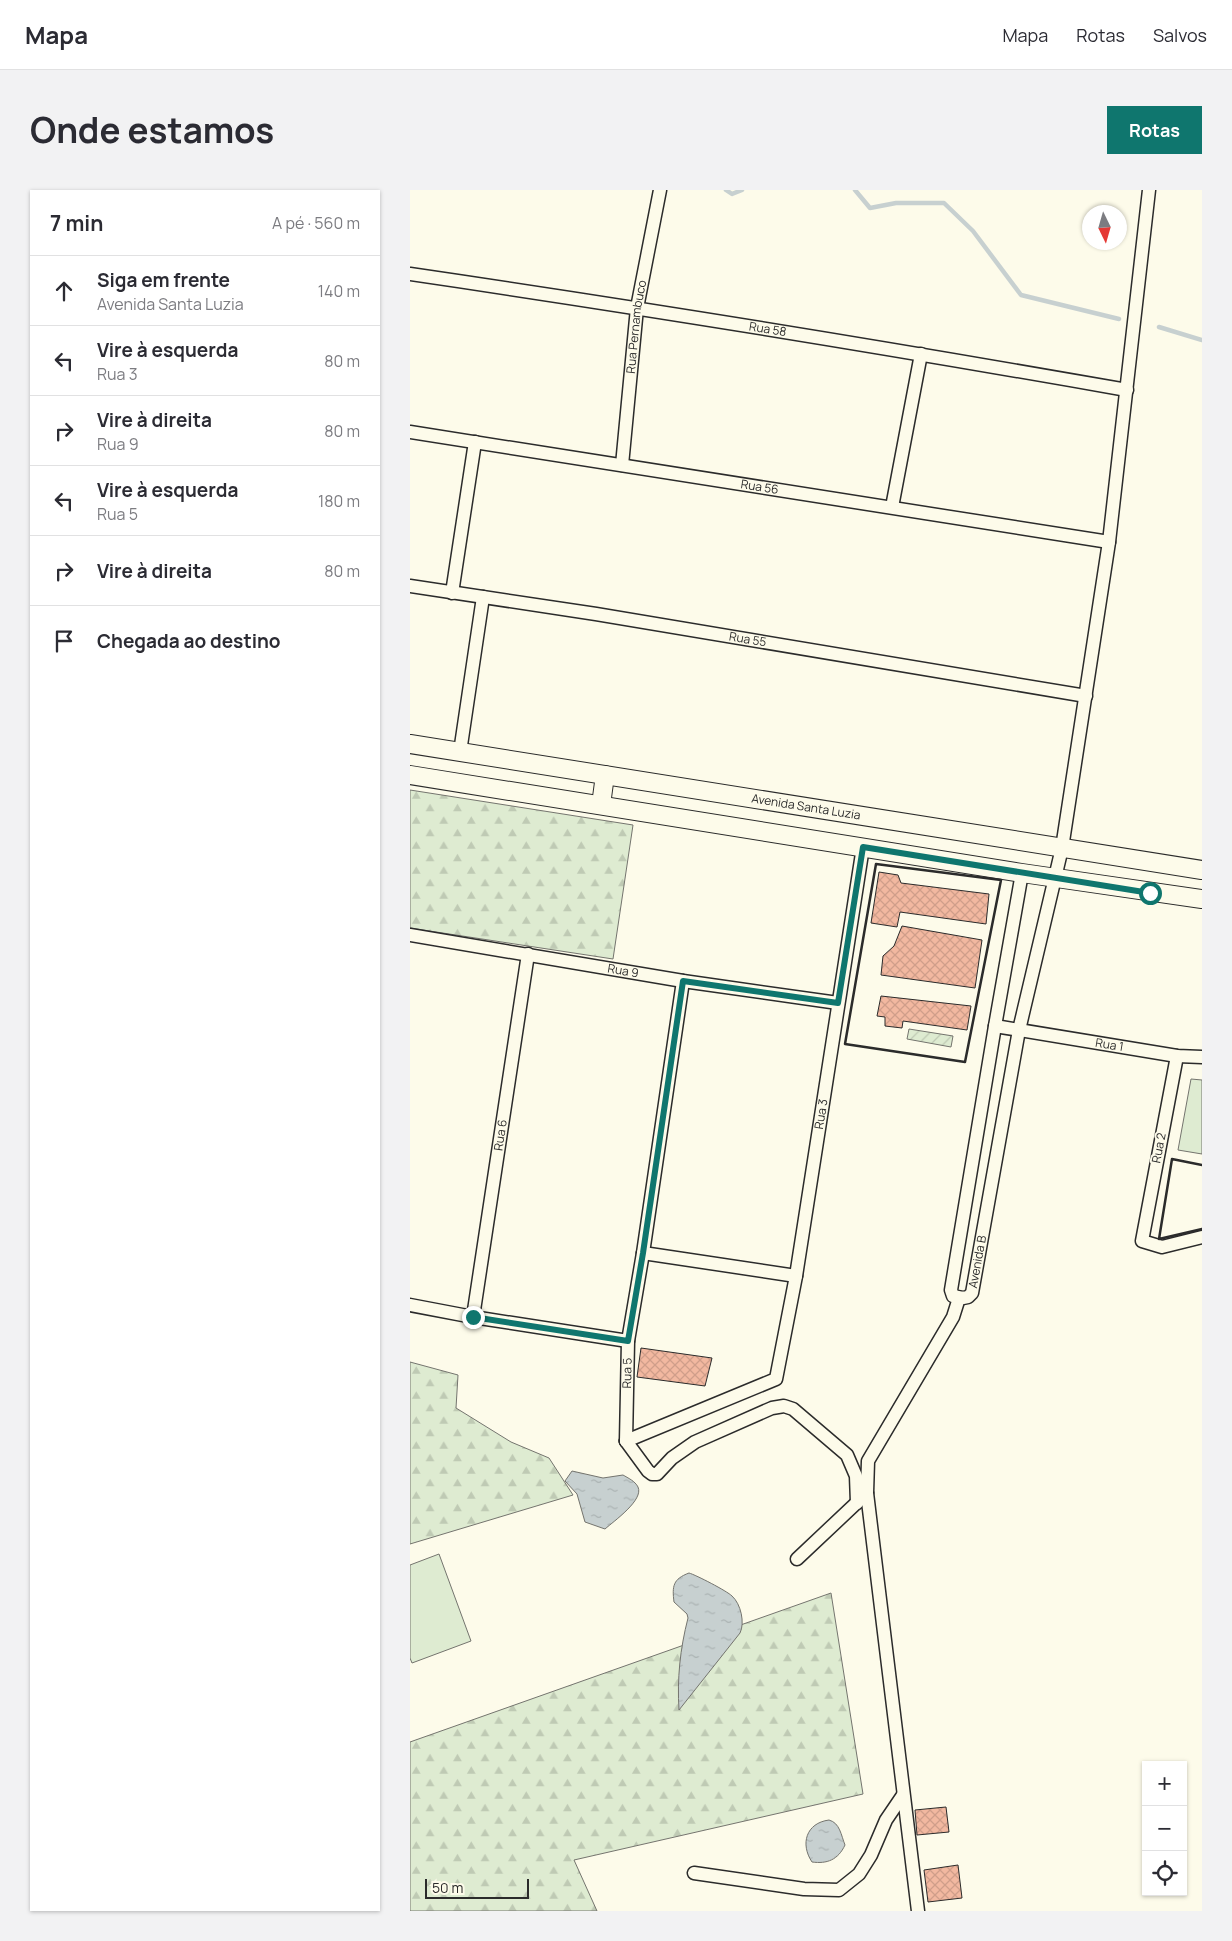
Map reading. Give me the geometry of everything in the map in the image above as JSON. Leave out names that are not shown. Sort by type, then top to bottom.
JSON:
[{"type":"street","name":"Rua Pernambuco","points":[[622,465],[637,308],[660,190]]},
{"type":"street","name":"Avenida B","points":[[1022,873],[951,1290],[953,1296],[959,1298],[968,1297],[972,1293],[1019,1030],[1062,848],[1109,542],[1149,190]]},
{"type":"street","name":"Rua 58","points":[[410,274],[637,308],[921,354],[1127,390]]},
{"type":"street","points":[[892,507],[921,354]]},
{"type":"street","name":"Rua 56","points":[[410,432],[1109,542]]},
{"type":"street","points":[[452,593],[476,442]]},
{"type":"street","name":"Rua 55","points":[[410,586],[596,614],[1086,696]]},
{"type":"street","points":[[460,752],[484,597]]},
{"type":"street","name":"Avenida Santa Luzia","points":[[410,744],[1202,870]]},
{"type":"street","points":[[410,775],[1022,873],[1202,899]]},
{"type":"street","points":[[601,805],[605,775]]},
{"type":"street","name":"Rua 3","points":[[626,1442],[776,1379],[796,1276],[863,847]]},
{"type":"street","name":"Rua 9","points":[[410,935],[683,981],[838,1003]]},
{"type":"street","name":"Rua 6","points":[[473,1317],[528,954]]},
{"type":"street","name":"Rua 5","points":[[626,1442],[628,1341],[643,1253],[683,981]]},
{"type":"street","name":"Rua 1","points":[[995,1026],[1177,1056],[1202,1057]]},
{"type":"street","name":"Rua 2","points":[[1177,1056],[1142,1240],[1162,1247],[1202,1237]]},
{"type":"street","points":[[643,1253],[796,1276]]},
{"type":"street","points":[[918,1911],[867,1493],[868,1461],[953,1317],[959,1298]]},
{"type":"street","points":[[410,1305],[473,1317],[628,1341]]},
{"type":"street","points":[[626,1442],[648,1471],[652,1474],[657,1474],[672,1458],[695,1442],[772,1408],[784,1406],[793,1409],[846,1455],[853,1466],[856,1476],[857,1503]]},
{"type":"street","points":[[797,1559],[867,1493]]},
{"type":"street","points":[[694,1873],[804,1889],[839,1890],[859,1874],[871,1855],[886,1820],[904,1795]]},
{"type":"green space","points":[[410,790],[633,825],[613,959],[410,928]]},
{"type":"green space","points":[[909,1029],[953,1036],[951,1047],[907,1039]]},
{"type":"green space","points":[[1191,1079],[1202,1080],[1202,1154],[1178,1150]]},
{"type":"green space","points":[[410,1362],[458,1375],[456,1408],[511,1442],[549,1458],[573,1495],[410,1544]]},
{"type":"green space","points":[[439,1554],[471,1641],[412,1663],[410,1658],[410,1565]]},
{"type":"green space","points":[[831,1593],[863,1794],[574,1860],[597,1911],[410,1911],[410,1742]]},
{"type":"water","points":[[572,1471],[603,1478],[623,1475],[633,1481],[638,1487],[637,1498],[627,1510],[605,1529],[585,1522],[577,1494],[565,1481]]},
{"type":"water","points":[[689,1573],[711,1583],[732,1596],[740,1609],[742,1624],[740,1633],[679,1710],[680,1664],[688,1618],[687,1614],[674,1602],[673,1592],[677,1581]]},
{"type":"water","points":[[829,1820],[838,1827],[845,1845],[832,1860],[812,1862],[806,1848],[807,1835],[815,1825]]},
{"type":"building","points":[[879,872],[898,875],[901,883],[989,894],[986,924],[900,912],[897,927],[871,923]]},
{"type":"building","points":[[902,926],[982,940],[975,988],[881,975],[883,956],[894,946]]},
{"type":"building","points":[[881,996],[971,1006],[967,1030],[903,1021],[902,1028],[885,1026],[885,1017],[877,1016]]},
{"type":"building","points":[[641,1348],[712,1358],[705,1386],[637,1377]]},
{"type":"building","points":[[946,1807],[949,1832],[917,1835],[915,1810]]},
{"type":"building","points":[[958,1865],[962,1898],[928,1902],[924,1870]]},
{"type":"waterway","points":[[726,190],[732,194],[742,190]]},
{"type":"waterway","points":[[855,190],[870,208],[896,203],[944,203],[973,231],[1021,295],[1119,319]]},
{"type":"waterway","points":[[1159,327],[1202,340]]},
{"type":"wall","points":[[876,864],[1001,880],[965,1062],[845,1044],[876,864]]},
{"type":"wall","points":[[1202,1165],[1172,1159],[1159,1239],[1202,1229]]},
{"type":"route","points":[[473,1317],[628,1341],[643,1253],[683,981],[838,1003],[863,847],[1150,893]]}]
